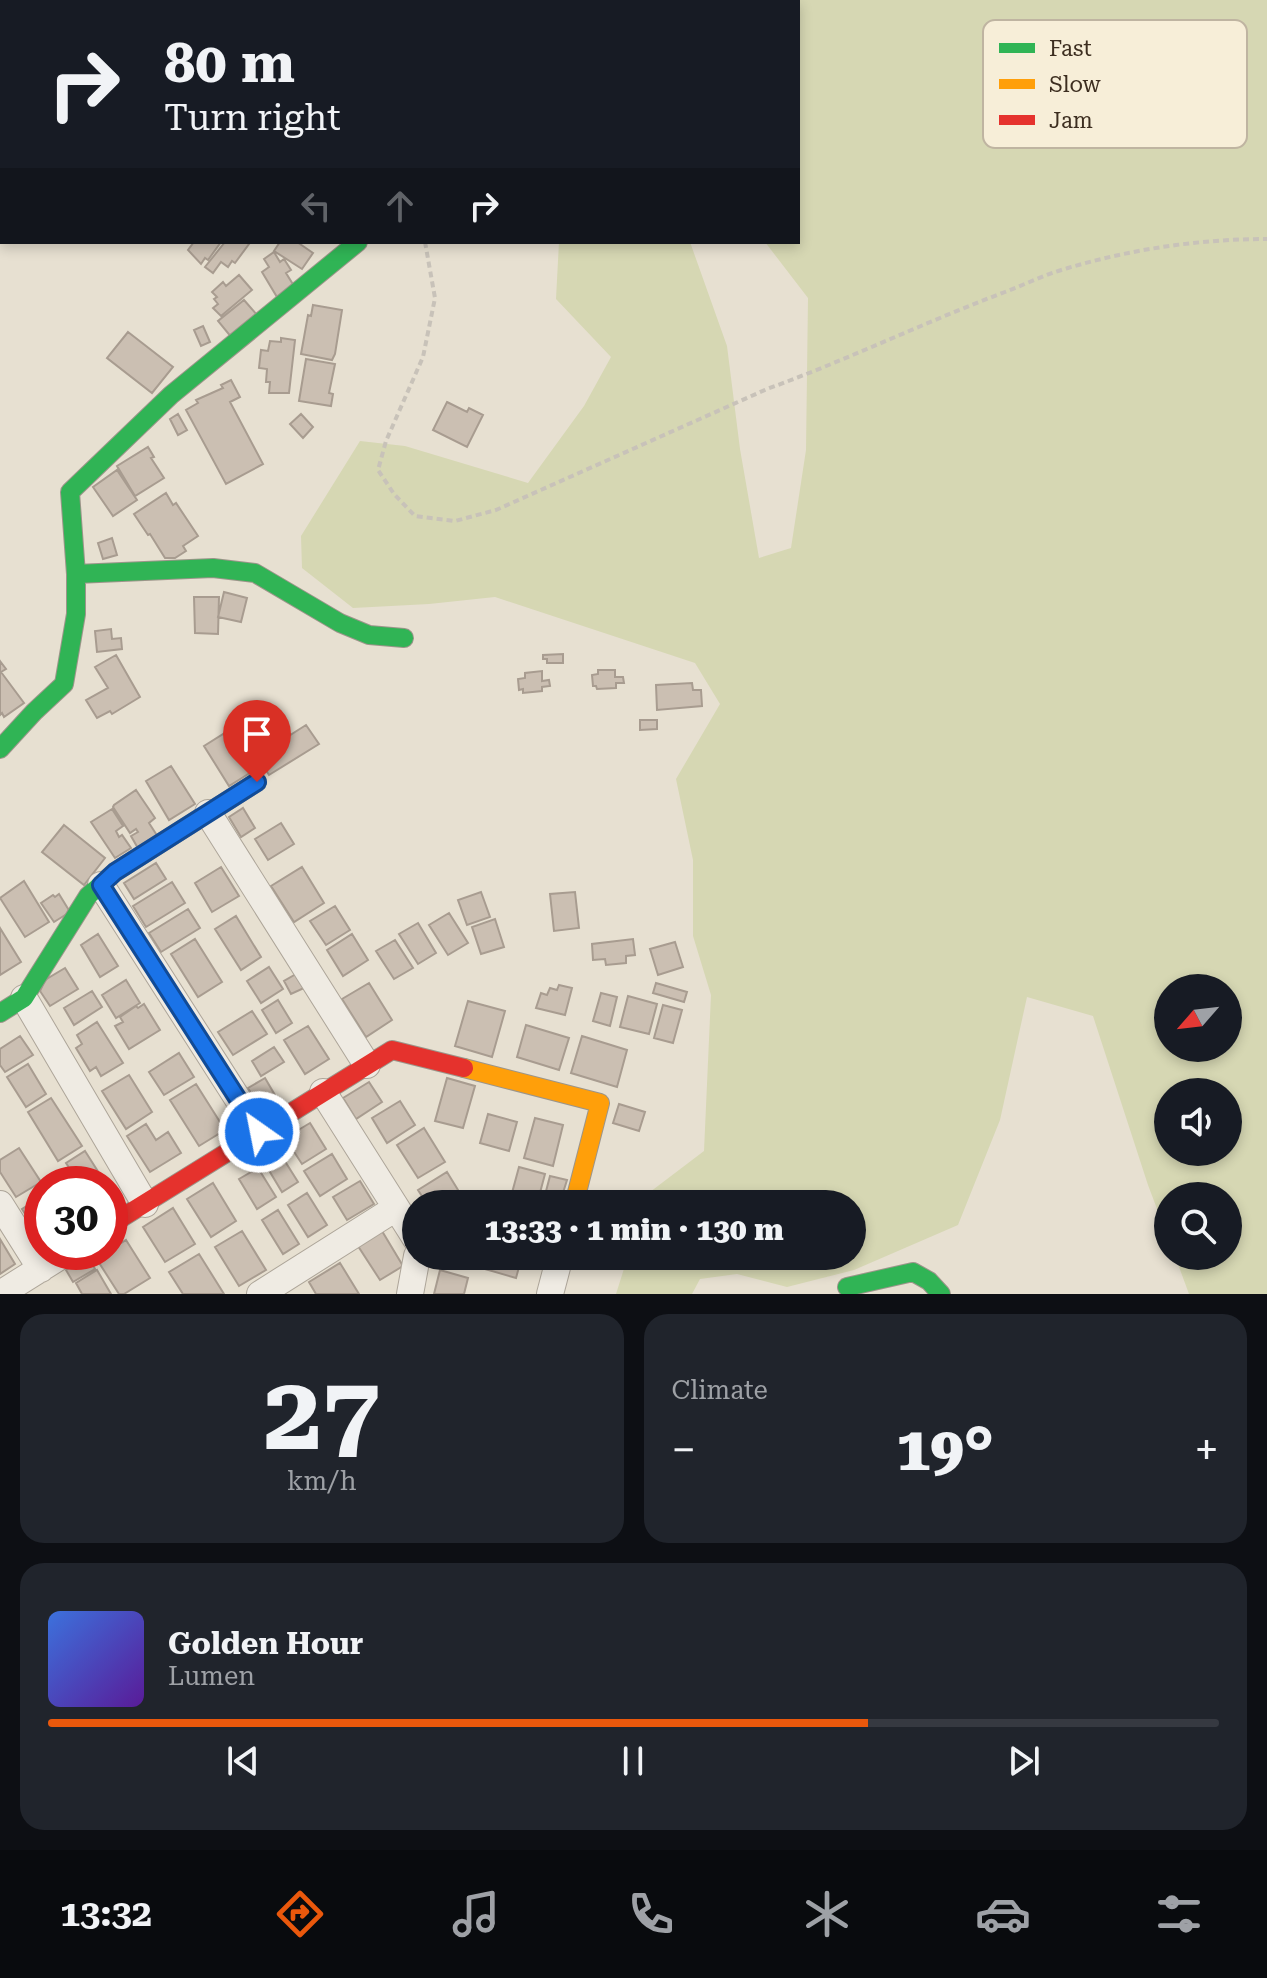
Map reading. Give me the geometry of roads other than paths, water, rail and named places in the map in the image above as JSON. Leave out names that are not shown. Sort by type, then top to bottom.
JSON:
[{"type":"street","points":[[0,749],[64,684],[76,614],[70,492],[185,383],[356,244]]},
{"type":"street","points":[[76,574],[213,568],[255,573],[340,623],[369,635],[404,638]]},
{"type":"street","points":[[0,1013],[24,998],[88,896],[115,872],[257,782]]},
{"type":"street","points":[[208,813],[367,1065]]},
{"type":"street","points":[[101,885],[259,1132]]},
{"type":"street","points":[[24,998],[145,1204]]},
{"type":"street","points":[[128,1214],[392,1050],[600,1103],[578,1190]]},
{"type":"street","points":[[323,1092],[402,1217]]},
{"type":"street","points":[[0,1204],[24,1242]]},
{"type":"street","points":[[260,1294],[396,1208]]},
{"type":"street","points":[[0,1294],[39,1270]]},
{"type":"street","points":[[410,1294],[414,1270]]},
{"type":"street","points":[[550,1294],[556,1270]]},
{"type":"street","points":[[847,1287],[913,1272],[929,1281],[941,1294]]}]
